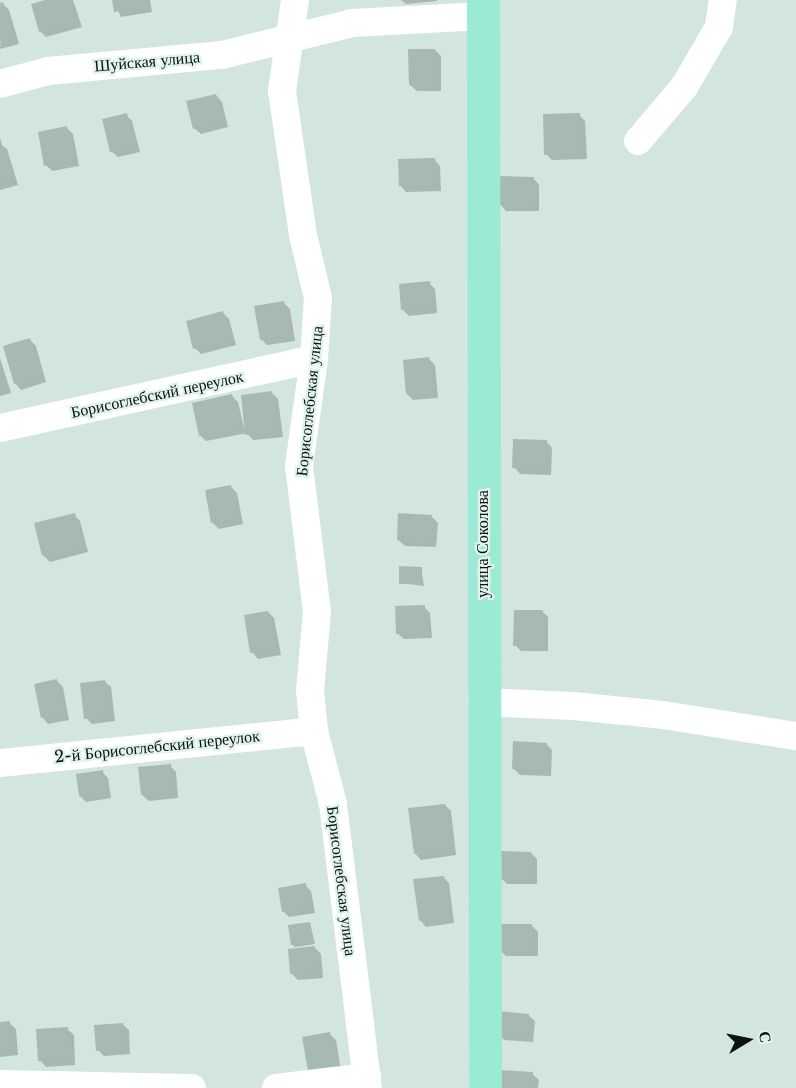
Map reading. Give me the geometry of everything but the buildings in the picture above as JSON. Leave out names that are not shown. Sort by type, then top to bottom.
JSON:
[{"type":"main road","name":"улица Соколова","points":[[483,8],[482,702],[485,1088]]},
{"type":"street","name":"Борисоглебская улица","points":[[295,0],[292,34],[282,91],[303,235],[318,298],[314,359],[299,466],[317,612],[310,690],[314,730],[333,804],[367,1083]]},
{"type":"street","points":[[638,141],[684,87],[718,27],[723,0]]},
{"type":"street","name":"Шуйская улица","points":[[0,84],[48,71],[222,55],[292,34],[352,23],[483,8]]},
{"type":"street","name":"Борисоглебский переулок","points":[[0,428],[314,359]]},
{"type":"street","points":[[482,702],[573,705],[663,715],[796,736]]},
{"type":"street","name":"2-й Борисоглебский переулок","points":[[0,763],[314,730]]},
{"type":"street","points":[[276,1088],[367,1083]]},
{"type":"street","points":[[0,1084],[192,1088]]}]
